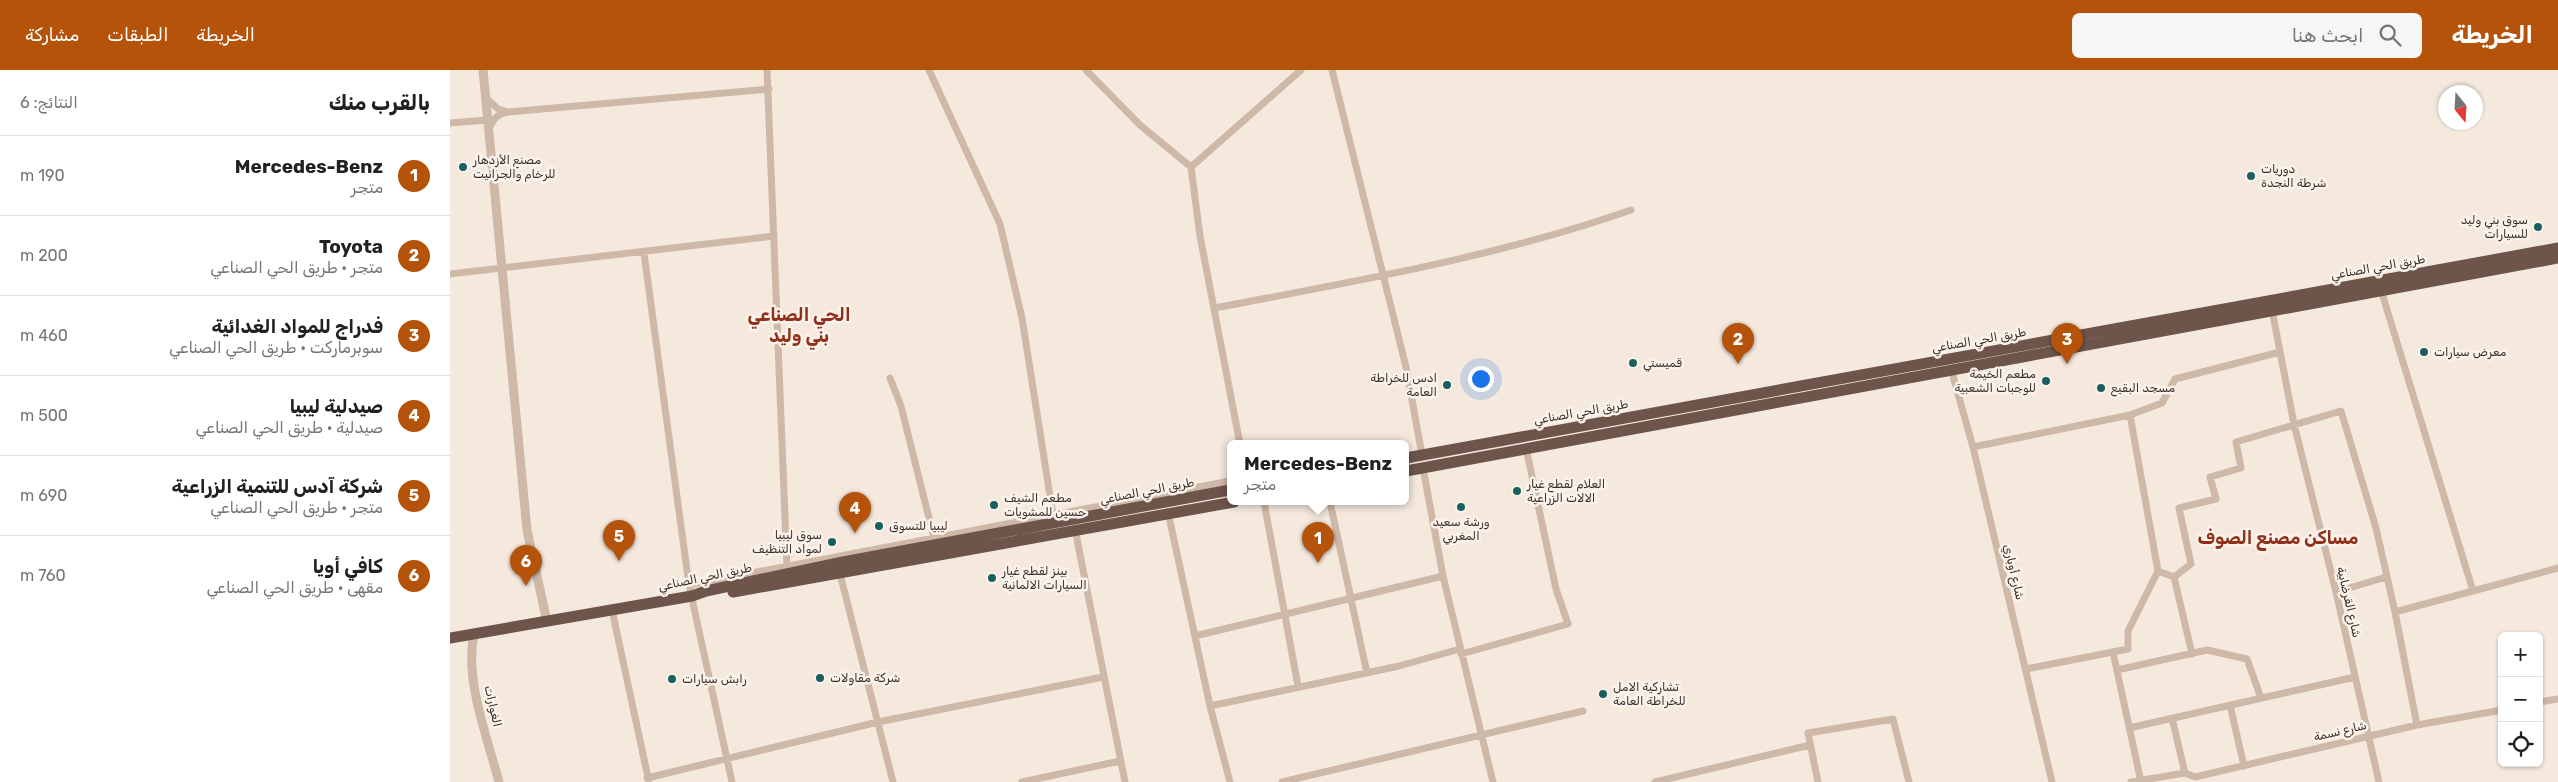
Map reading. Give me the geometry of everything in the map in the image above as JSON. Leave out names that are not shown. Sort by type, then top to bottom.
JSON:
[{"type":"highway","name":"طريق الحي الصناعي","points":[[1409,458],[2558,248]]},
{"type":"highway","points":[[1409,470],[2558,258]]},
{"type":"highway","name":"طريق الحي الصناعي","points":[[450,638],[612,610],[690,590],[1227,491]]},
{"type":"highway","points":[[690,590],[703,596],[776,586],[1075,529],[1227,503]]},
{"type":"street","points":[[483,70],[487,132],[527,530],[547,622]]},
{"type":"street","points":[[767,70],[786,566]]},
{"type":"street","points":[[929,70],[1000,224],[1022,318],[1053,515]]},
{"type":"street","points":[[1086,70],[1140,124],[1191,167],[1200,236],[1239,440]]},
{"type":"street","points":[[1191,167],[1301,70]]},
{"type":"street","points":[[1332,70],[1406,367],[1422,456]]},
{"type":"street","points":[[487,132],[493,119],[499,114],[508,112],[769,89]]},
{"type":"street","points":[[485,97],[498,109],[508,112]]},
{"type":"street","points":[[450,122],[487,120]]},
{"type":"street","points":[[1215,308],[1383,276],[1579,228],[1632,210]]},
{"type":"street","points":[[450,274],[644,253],[774,236]]},
{"type":"street","points":[[644,253],[690,590],[732,782]]},
{"type":"street","points":[[2381,290],[2474,590]]},
{"type":"street","name":"شارع القرضابية","points":[[2272,310],[2294,424],[2336,592],[2379,782]]},
{"type":"street","points":[[1973,447],[2130,415],[2162,403],[2175,379],[2280,352]]},
{"type":"street","name":"شارع أوباري","points":[[1951,369],[1973,447],[2052,782]]},
{"type":"street","points":[[890,378],[901,406],[934,538]]},
{"type":"street","points":[[2174,577],[2191,564],[2179,508],[2216,499],[2210,477],[2241,468],[2236,442],[2341,411],[2376,528],[2417,725]]},
{"type":"street","points":[[2026,669],[2128,649],[2128,631],[2158,571],[2130,415]]},
{"type":"street","points":[[1210,706],[1367,673],[1568,624],[1556,589],[1526,448]]},
{"type":"street","points":[[1423,468],[1443,576],[1460,651],[1483,734],[1493,782]]},
{"type":"street","points":[[690,590],[786,566],[1227,482]]},
{"type":"street","points":[[1265,505],[1298,686]]},
{"type":"street","points":[[1331,505],[1367,673]]},
{"type":"street","points":[[1168,512],[1210,706],[1230,782]]},
{"type":"street","points":[[1075,529],[1125,782]]},
{"type":"street","points":[[2395,612],[2558,568]]},
{"type":"street","points":[[2158,571],[2174,577]]},
{"type":"street","points":[[840,574],[892,782]]},
{"type":"street","points":[[1195,636],[1443,576]]},
{"type":"street","points":[[2174,577],[2192,654]]},
{"type":"street","points":[[2336,592],[2386,577]]},
{"type":"street","points":[[612,610],[648,780],[878,722],[1103,677]]},
{"type":"street","name":"الغوارات","points":[[474,635],[472,664],[478,702],[499,782]]},
{"type":"street","points":[[2117,670],[2207,650],[2248,659],[2261,698]]},
{"type":"street","points":[[2113,652],[2141,781]]},
{"type":"street","points":[[2129,728],[2355,677]]},
{"type":"street","points":[[2543,701],[2558,699]]},
{"type":"street","points":[[2230,705],[2244,766]]},
{"type":"street","points":[[1282,782],[1583,711]]},
{"type":"street","name":"شارع نسمة","points":[[2185,773],[2195,779],[2368,736],[2498,711]]},
{"type":"street","points":[[2131,782],[2185,773],[2172,718]]},
{"type":"street","points":[[1818,782],[1808,733],[1893,719],[1909,782]]},
{"type":"street","points":[[1650,782],[1810,745]]},
{"type":"street","points":[[1022,782],[1120,761]]},
{"type":"place","name":"مصنع الأزدهار للرخام والجرانيت","points":[[463,167]]},
{"type":"place","name":"دوريات شرطة النجدة","points":[[2251,176]]},
{"type":"place","name":"سوق بني وليد للسيارات","points":[[2538,227]]},
{"type":"place","name":"معرض سيارات","points":[[2424,352]]},
{"type":"place","name":"قميستي","points":[[1633,363]]},
{"type":"place","name":"Toyota","points":[[1738,364]]},
{"type":"place","name":"فدراج للمواد الغدائية","points":[[2067,364]]},
{"type":"place","name":"مطعم الخيمة للوجبات الشعبية","points":[[2046,381]]},
{"type":"place","name":"ادس للخراطة العامة","points":[[1447,385]]},
{"type":"place","name":"مسجد البقيع","points":[[2101,388]]},
{"type":"place","name":"العلام لقطع غيار الالات الزراعية","points":[[1517,491]]},
{"type":"place","name":"مطعم الشيف حسين للمشويات","points":[[994,505]]},
{"type":"place","name":"ورشة سعيد المغربي","points":[[1461,507]]},
{"type":"place","name":"ليبيا للتسوق","points":[[879,526]]},
{"type":"place","name":"صيدلية ليبيا","points":[[855,533]]},
{"type":"place","name":"سوق ليبيا لمواد التنظيف","points":[[832,542]]},
{"type":"place","name":"شركة آدس للتنمية الزراعية","points":[[619,561]]},
{"type":"place","name":"Mercedes-Benz","points":[[1318,563]]},
{"type":"place","name":"بينز لقطع غيار السيارات الالمانية","points":[[992,578]]},
{"type":"place","name":"كافي أويا","points":[[526,586]]},
{"type":"place","name":"شركة مقاولات","points":[[820,678]]},
{"type":"place","name":"رابش سيارات","points":[[672,679]]},
{"type":"place","name":"تشاركية الامل للخراطة العامة","points":[[1603,694]]},
{"type":"district","name":"الحي الصناعي بني وليد","points":[[799,325]]},
{"type":"district","name":"مساكن مصنع الصوف","points":[[2278,538]]}]
